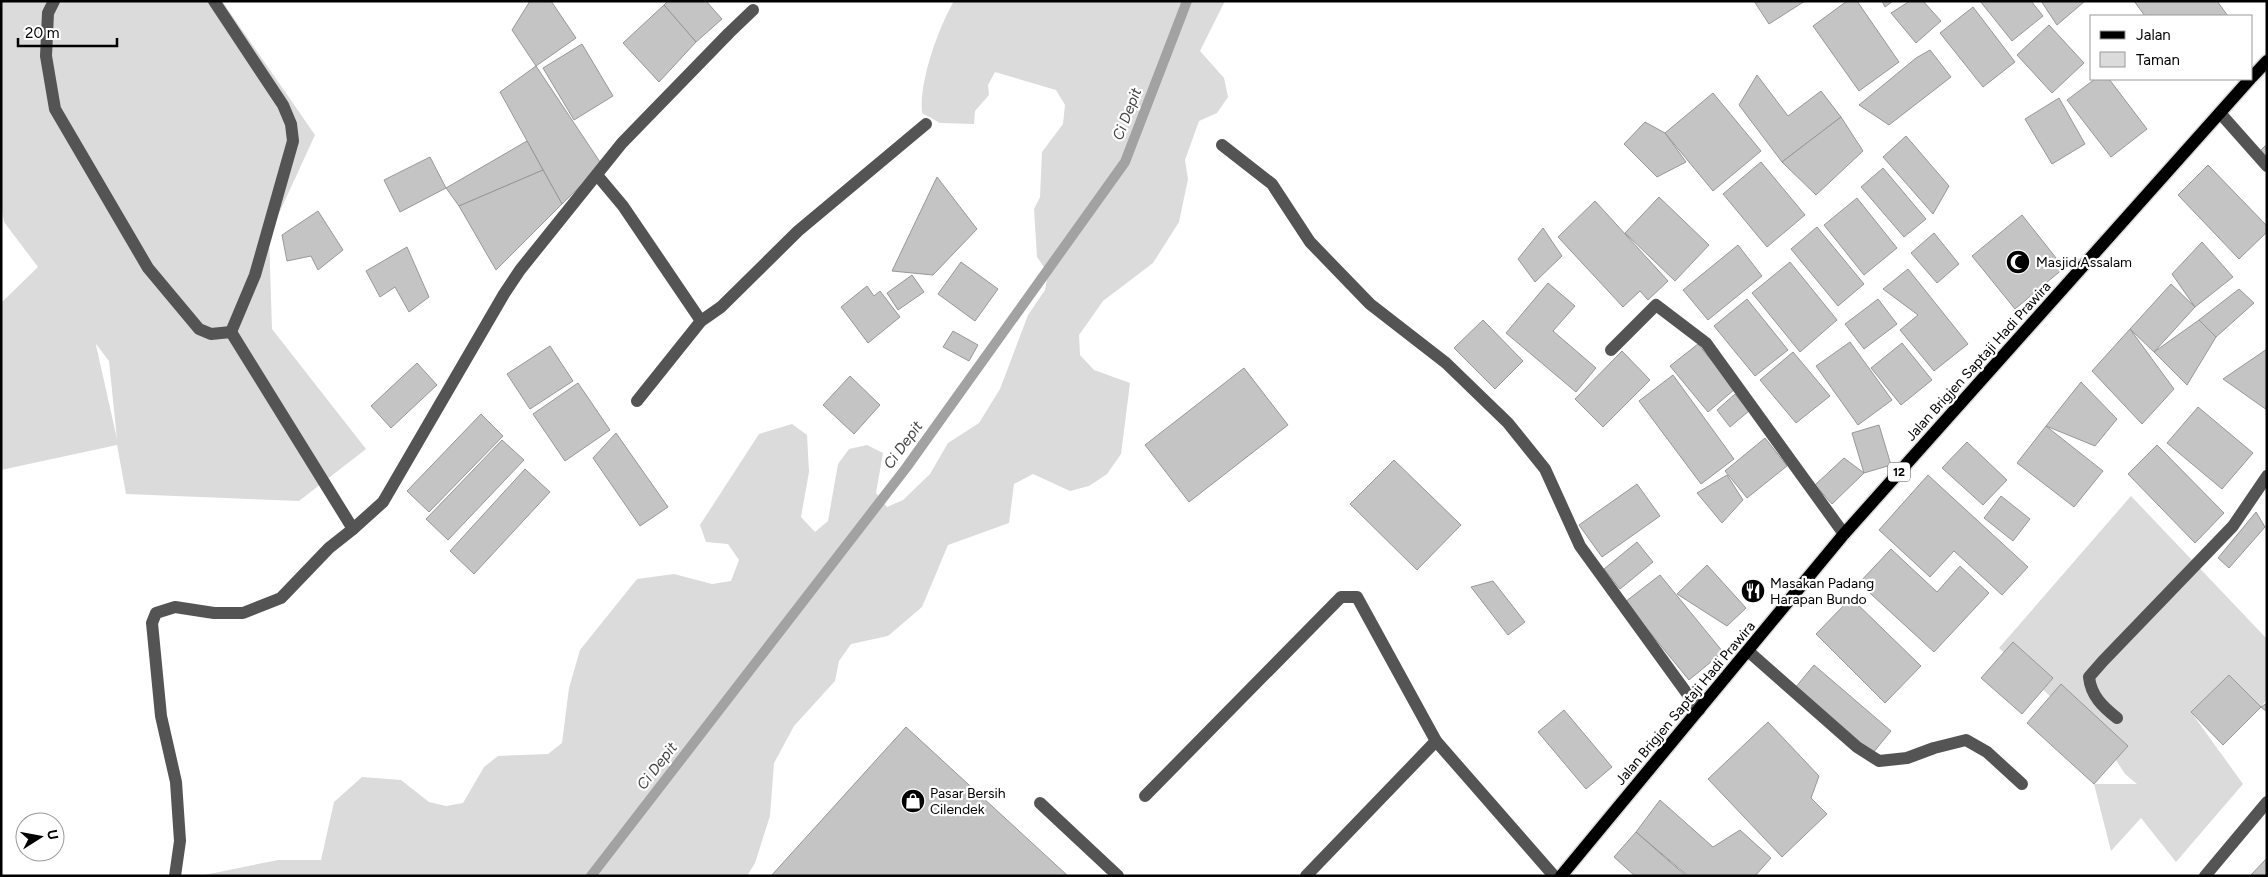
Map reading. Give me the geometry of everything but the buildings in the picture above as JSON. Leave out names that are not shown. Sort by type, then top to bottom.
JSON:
[{"type":"main road","name":"Jalan Brigjen Saptaji Hadi Prawira","points":[[2253,76],[2267,61]]},
{"type":"main road","name":"Jalan Brigjen Saptaji Hadi Prawira","points":[[1561,876],[1844,534],[2249,80]]},
{"type":"street","points":[[54,1],[48,13],[46,56],[55,109],[148,268],[198,328],[211,334],[231,332]]},
{"type":"street","points":[[214,1],[283,105],[291,124],[293,141],[255,275],[231,332]]},
{"type":"street","points":[[174,876],[180,841],[176,782],[162,716],[152,623],[156,613],[175,607],[214,613],[243,613],[281,598],[329,548],[383,502],[504,294],[520,270],[622,143],[753,10]]},
{"type":"street","points":[[2220,113],[2267,166]]},
{"type":"street","points":[[637,401],[701,322],[721,307],[798,231],[926,124]]},
{"type":"street","points":[[1222,145],[1272,184],[1310,242],[1370,304],[1446,363],[1508,423],[1545,469],[1580,546],[1699,710]]},
{"type":"street","points":[[597,175],[623,206],[701,322]]},
{"type":"street","points":[[1611,350],[1656,305],[1697,335],[1712,351],[1844,534]]},
{"type":"street","points":[[231,332],[353,529]]},
{"type":"street","points":[[2117,718],[2104,708],[2098,700],[2090,686],[2090,677],[2103,661],[2233,526],[2267,476]]},
{"type":"street","points":[[1145,796],[1341,597],[1357,597],[1436,741],[1554,876]]},
{"type":"street","points":[[1748,651],[1857,747],[1879,761],[1907,758],[1934,748],[1966,740],[1987,752],[2022,784]]},
{"type":"street","points":[[1306,876],[1436,741]]},
{"type":"street","points":[[2205,876],[2267,802]]},
{"type":"street","points":[[1040,804],[1118,876]]},
{"type":"green space","points":[[1,1],[222,1],[315,135],[269,235],[272,329],[366,449],[299,501],[126,494],[117,445],[1,470],[1,303],[38,267],[4,222],[1,205]],"holes":[[[96,344],[109,361],[117,439]]]},
{"type":"green space","points":[[954,1],[1225,1],[1200,51],[1224,78],[1228,97],[1217,113],[1199,121],[1185,160],[1188,179],[1179,222],[1153,263],[1103,301],[1079,335],[1080,355],[1094,370],[1130,383],[1121,454],[1107,474],[1089,486],[1070,491],[1033,474],[1014,484],[1009,523],[948,545],[922,607],[888,636],[851,644],[839,661],[835,681],[794,726],[774,763],[770,816],[755,863],[747,876],[199,876],[278,860],[321,860],[334,802],[362,777],[401,780],[429,802],[446,806],[463,803],[484,767],[498,756],[548,754],[562,743],[569,688],[580,650],[637,579],[674,574],[712,584],[731,581],[739,560],[728,544],[706,542],[700,525],[759,434],[792,424],[807,435],[809,472],[801,517],[815,532],[828,521],[838,464],[849,449],[867,445],[883,453],[876,493],[887,507],[903,500],[930,474],[948,443],[979,423],[1000,389],[1028,315],[1045,290],[1048,273],[1037,257],[1034,209],[1040,197],[1042,152],[1063,124],[1065,105],[1056,90],[995,72],[988,85],[989,95],[975,111],[974,124],[940,123],[922,113],[923,86],[931,56],[936,40]]},
{"type":"green space","points":[[2131,496],[2267,639],[2267,699],[2261,707],[2191,712],[2243,784],[2176,862],[2141,818],[2111,851],[2094,784],[2137,784],[2125,774],[2114,757],[1999,648]]},
{"type":"waterway","name":"Ci Depit","points":[[591,876],[906,468],[1125,162],[1187,1]]},
{"type":"place","name":"Masjid Assalam","points":[[2018,262]]},
{"type":"place","name":"Masakan Padang Harapan Bundo","points":[[1753,591]]},
{"type":"place","name":"Pasar Bersih Cilendek","points":[[913,801]]}]
